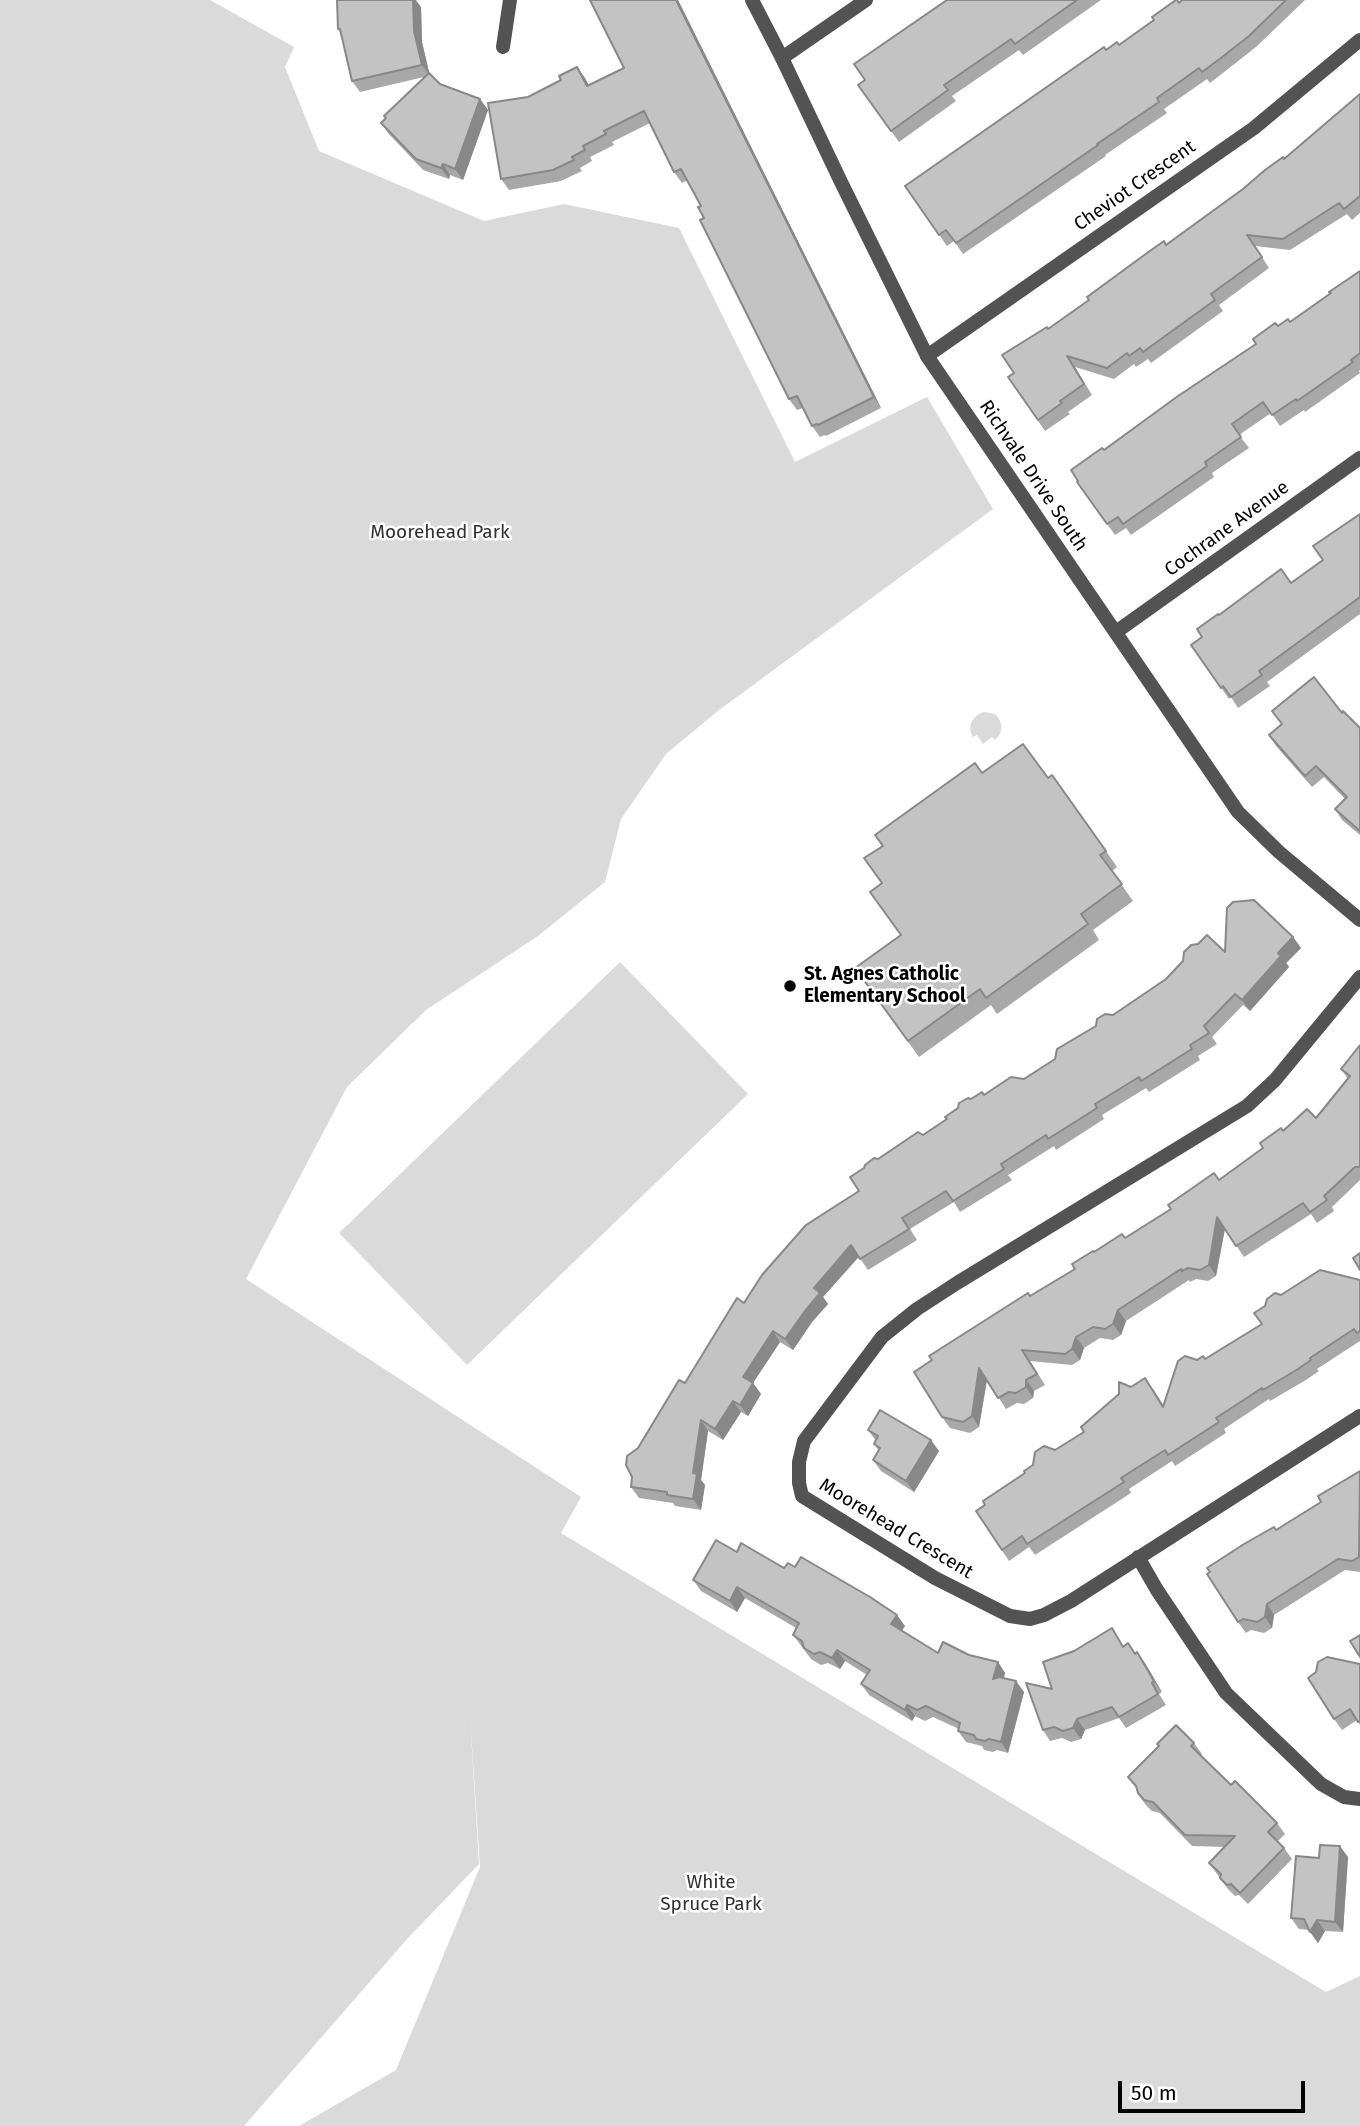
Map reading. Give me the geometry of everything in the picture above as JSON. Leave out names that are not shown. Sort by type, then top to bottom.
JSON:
[{"type":"street","points":[[503,47],[510,0]]},
{"type":"street","name":"Richvale Drive South","points":[[752,0],[927,356],[1238,812],[1279,852],[1360,920]]},
{"type":"street","points":[[782,58],[866,0]]},
{"type":"street","name":"Cheviot Crescent","points":[[927,356],[1254,128],[1360,40]]},
{"type":"street","name":"Cochrane Avenue","points":[[1116,632],[1360,458]]},
{"type":"street","name":"Moorehead Crescent","points":[[1360,977],[1275,1080],[1247,1106],[917,1309],[882,1337],[804,1441],[799,1462],[799,1483],[802,1496],[935,1578],[1010,1616],[1030,1619],[1045,1615],[1071,1601],[1360,1416]]},
{"type":"street","points":[[1138,1557],[1226,1693],[1321,1784],[1344,1797],[1360,1799]]},
{"type":"green space","points":[[0,0],[210,0],[294,47],[285,67],[319,151],[484,221],[564,204],[679,228],[795,462],[927,397],[993,509],[719,710],[666,754],[621,819],[605,882],[538,936],[426,1010],[347,1087],[246,1279],[581,1497],[561,1533],[1326,1992],[1360,1976],[1360,2126],[299,2126],[396,2070],[480,1867],[469,1701],[479,1864],[408,1938],[244,2126],[0,2126]]},
{"type":"green space","points":[[984,712],[995,714],[1001,727],[995,740],[992,737],[983,744],[977,735],[973,737],[971,725],[974,719]]},
{"type":"green space","points":[[620,962],[748,1094],[467,1365],[339,1233]]},
{"type":"building","points":[[337,0],[413,0],[414,31],[422,65],[352,81],[338,29]]},
{"type":"building","points":[[590,0],[676,0],[874,397],[812,426],[797,396],[789,399],[700,220],[704,218],[698,207],[701,206],[681,169],[674,172],[644,111],[604,131],[606,134],[583,146],[585,150],[572,157],[574,160],[553,170],[501,179],[488,103],[528,97],[561,80],[559,76],[577,67],[587,86],[624,68]]},
{"type":"building","points":[[947,0],[1077,0],[1015,44],[1011,39],[944,85],[948,90],[891,131],[858,85],[865,80],[854,64]]},
{"type":"building","points":[[1176,0],[1179,3],[1182,0],[1286,0],[1249,36],[1202,72],[1199,68],[1157,98],[1159,102],[956,243],[946,230],[939,235],[905,186],[1104,47],[1106,50],[1117,42],[1119,45]]},
{"type":"building","points":[[429,73],[440,84],[480,99],[455,169],[443,164],[441,168],[416,159],[381,123],[386,118],[384,116]]},
{"type":"building","points":[[1360,94],[1360,196],[1344,209],[1339,203],[1283,239],[1247,235],[1262,257],[1211,294],[1215,300],[1143,352],[1140,348],[1129,356],[1127,353],[1107,368],[1067,356],[1084,384],[1038,420],[1008,377],[1014,373],[1002,355],[1047,327],[1048,329],[1147,253],[1164,241],[1166,245],[1243,189],[1265,170],[1283,157],[1284,159]]},
{"type":"building","points":[[1360,271],[1360,353],[1351,360],[1353,362],[1272,415],[1263,402],[1232,424],[1241,437],[1205,462],[1207,466],[1123,524],[1118,517],[1107,524],[1071,470],[1256,344],[1253,339],[1275,323],[1278,326],[1288,319],[1290,322]]},
{"type":"building","points":[[1360,514],[1360,597],[1259,671],[1262,675],[1231,697],[1223,686],[1221,688],[1191,645],[1202,637],[1197,629],[1281,569],[1291,583],[1323,560],[1313,546]]},
{"type":"building","points":[[1314,677],[1342,713],[1343,711],[1360,728],[1360,831],[1335,809],[1347,797],[1316,766],[1305,776],[1269,735],[1282,724],[1272,711]]},
{"type":"building","points":[[1023,744],[1048,778],[1052,775],[1106,851],[1100,855],[1122,884],[1081,914],[1088,924],[986,998],[980,989],[908,1041],[855,968],[901,935],[870,892],[882,883],[864,858],[883,846],[875,835],[975,763],[982,773]]},
{"type":"building","points":[[1254,900],[1293,937],[1278,953],[1281,956],[1242,1000],[1235,994],[1204,1026],[1209,1033],[1190,1045],[1192,1049],[1141,1081],[1139,1077],[1095,1104],[1097,1108],[1048,1139],[1046,1135],[1001,1164],[1004,1169],[953,1201],[946,1191],[902,1218],[909,1229],[860,1259],[851,1245],[814,1288],[820,1293],[785,1339],[773,1331],[743,1377],[753,1383],[740,1405],[733,1401],[715,1429],[701,1420],[693,1473],[697,1474],[693,1499],[631,1487],[632,1477],[626,1465],[627,1456],[638,1448],[679,1380],[685,1383],[737,1298],[744,1303],[762,1275],[806,1225],[859,1191],[850,1177],[874,1158],[878,1159],[918,1132],[923,1135],[947,1119],[945,1117],[958,1108],[959,1103],[982,1092],[984,1095],[1011,1077],[1024,1079],[1055,1059],[1057,1049],[1096,1026],[1097,1019],[1105,1014],[1113,1015],[1166,979],[1183,961],[1184,952],[1207,935],[1225,952],[1227,908],[1233,902]]},
{"type":"building","points":[[1360,1045],[1360,1166],[1355,1167],[1324,1196],[1327,1200],[1310,1212],[1303,1203],[1236,1246],[1217,1217],[1209,1265],[1200,1270],[1181,1269],[1118,1310],[1113,1324],[1105,1329],[1093,1327],[1076,1337],[1072,1349],[1065,1354],[1022,1350],[1037,1374],[1026,1380],[1026,1387],[1016,1393],[1009,1392],[998,1398],[979,1368],[972,1416],[963,1422],[942,1417],[914,1372],[932,1360],[929,1356],[1028,1293],[1030,1296],[1075,1269],[1072,1264],[1093,1251],[1122,1234],[1125,1238],[1171,1209],[1168,1205],[1214,1173],[1219,1180],[1263,1148],[1260,1143],[1281,1128],[1283,1131],[1307,1109],[1316,1118],[1350,1076],[1341,1069]]},
{"type":"building","points":[[1360,1253],[1360,1270],[1353,1258]]},
{"type":"building","points":[[1320,1270],[1360,1280],[1360,1331],[1357,1333],[1354,1329],[1298,1369],[1263,1390],[1262,1388],[1216,1418],[1219,1422],[1168,1455],[1165,1450],[1121,1478],[1124,1482],[1027,1544],[1022,1536],[1002,1550],[976,1511],[985,1505],[983,1501],[1033,1465],[1035,1452],[1044,1446],[1055,1450],[1084,1432],[1081,1427],[1119,1394],[1119,1382],[1131,1387],[1145,1378],[1163,1407],[1178,1361],[1185,1356],[1197,1360],[1203,1356],[1205,1359],[1262,1324],[1254,1313],[1265,1306],[1267,1299],[1275,1293],[1281,1295]]},
{"type":"building","points":[[880,1410],[931,1440],[906,1481],[873,1460],[880,1448],[874,1444],[878,1436],[868,1430]]},
{"type":"building","points":[[1360,1471],[1359,1557],[1352,1561],[1338,1559],[1267,1604],[1265,1617],[1257,1622],[1243,1619],[1238,1622],[1207,1574],[1210,1572],[1207,1568],[1244,1544],[1274,1527],[1276,1530],[1321,1502],[1318,1496]]},
{"type":"building","points":[[716,1540],[737,1552],[741,1543],[784,1568],[788,1563],[795,1567],[801,1557],[897,1615],[891,1624],[938,1653],[943,1642],[969,1655],[998,1662],[993,1679],[999,1677],[1016,1681],[1001,1742],[976,1739],[974,1735],[958,1731],[960,1723],[926,1706],[917,1710],[907,1705],[905,1710],[861,1684],[870,1670],[837,1650],[832,1658],[820,1652],[814,1654],[804,1648],[802,1641],[793,1635],[799,1623],[737,1587],[730,1601],[693,1580]]},
{"type":"building","points":[[1112,1628],[1123,1647],[1128,1643],[1135,1654],[1137,1652],[1154,1681],[1152,1683],[1158,1694],[1119,1717],[1112,1707],[1077,1719],[1073,1728],[1063,1731],[1054,1727],[1043,1730],[1026,1683],[1052,1689],[1043,1662],[1074,1651]]},
{"type":"building","points":[[1360,1635],[1360,1657],[1350,1641]]},
{"type":"building","points":[[1327,1657],[1360,1664],[1358,1722],[1350,1709],[1334,1719],[1308,1678],[1316,1672],[1318,1662]]},
{"type":"building","points":[[1176,1725],[1194,1743],[1191,1746],[1231,1785],[1235,1781],[1277,1823],[1268,1832],[1284,1848],[1240,1893],[1231,1884],[1227,1885],[1220,1878],[1221,1874],[1209,1863],[1235,1836],[1185,1835],[1153,1802],[1144,1800],[1128,1777]]},
{"type":"building","points":[[1320,1845],[1340,1846],[1335,1922],[1317,1920],[1310,1932],[1304,1919],[1291,1918],[1296,1856],[1319,1858]]},
{"type":"place","name":"St. Agnes Catholic Elementary School","points":[[790,986]]},
{"type":"park label","name":"Moorehead Park","points":[[440,533]]},
{"type":"park label","name":"White Spruce Park","points":[[711,1894]]}]
